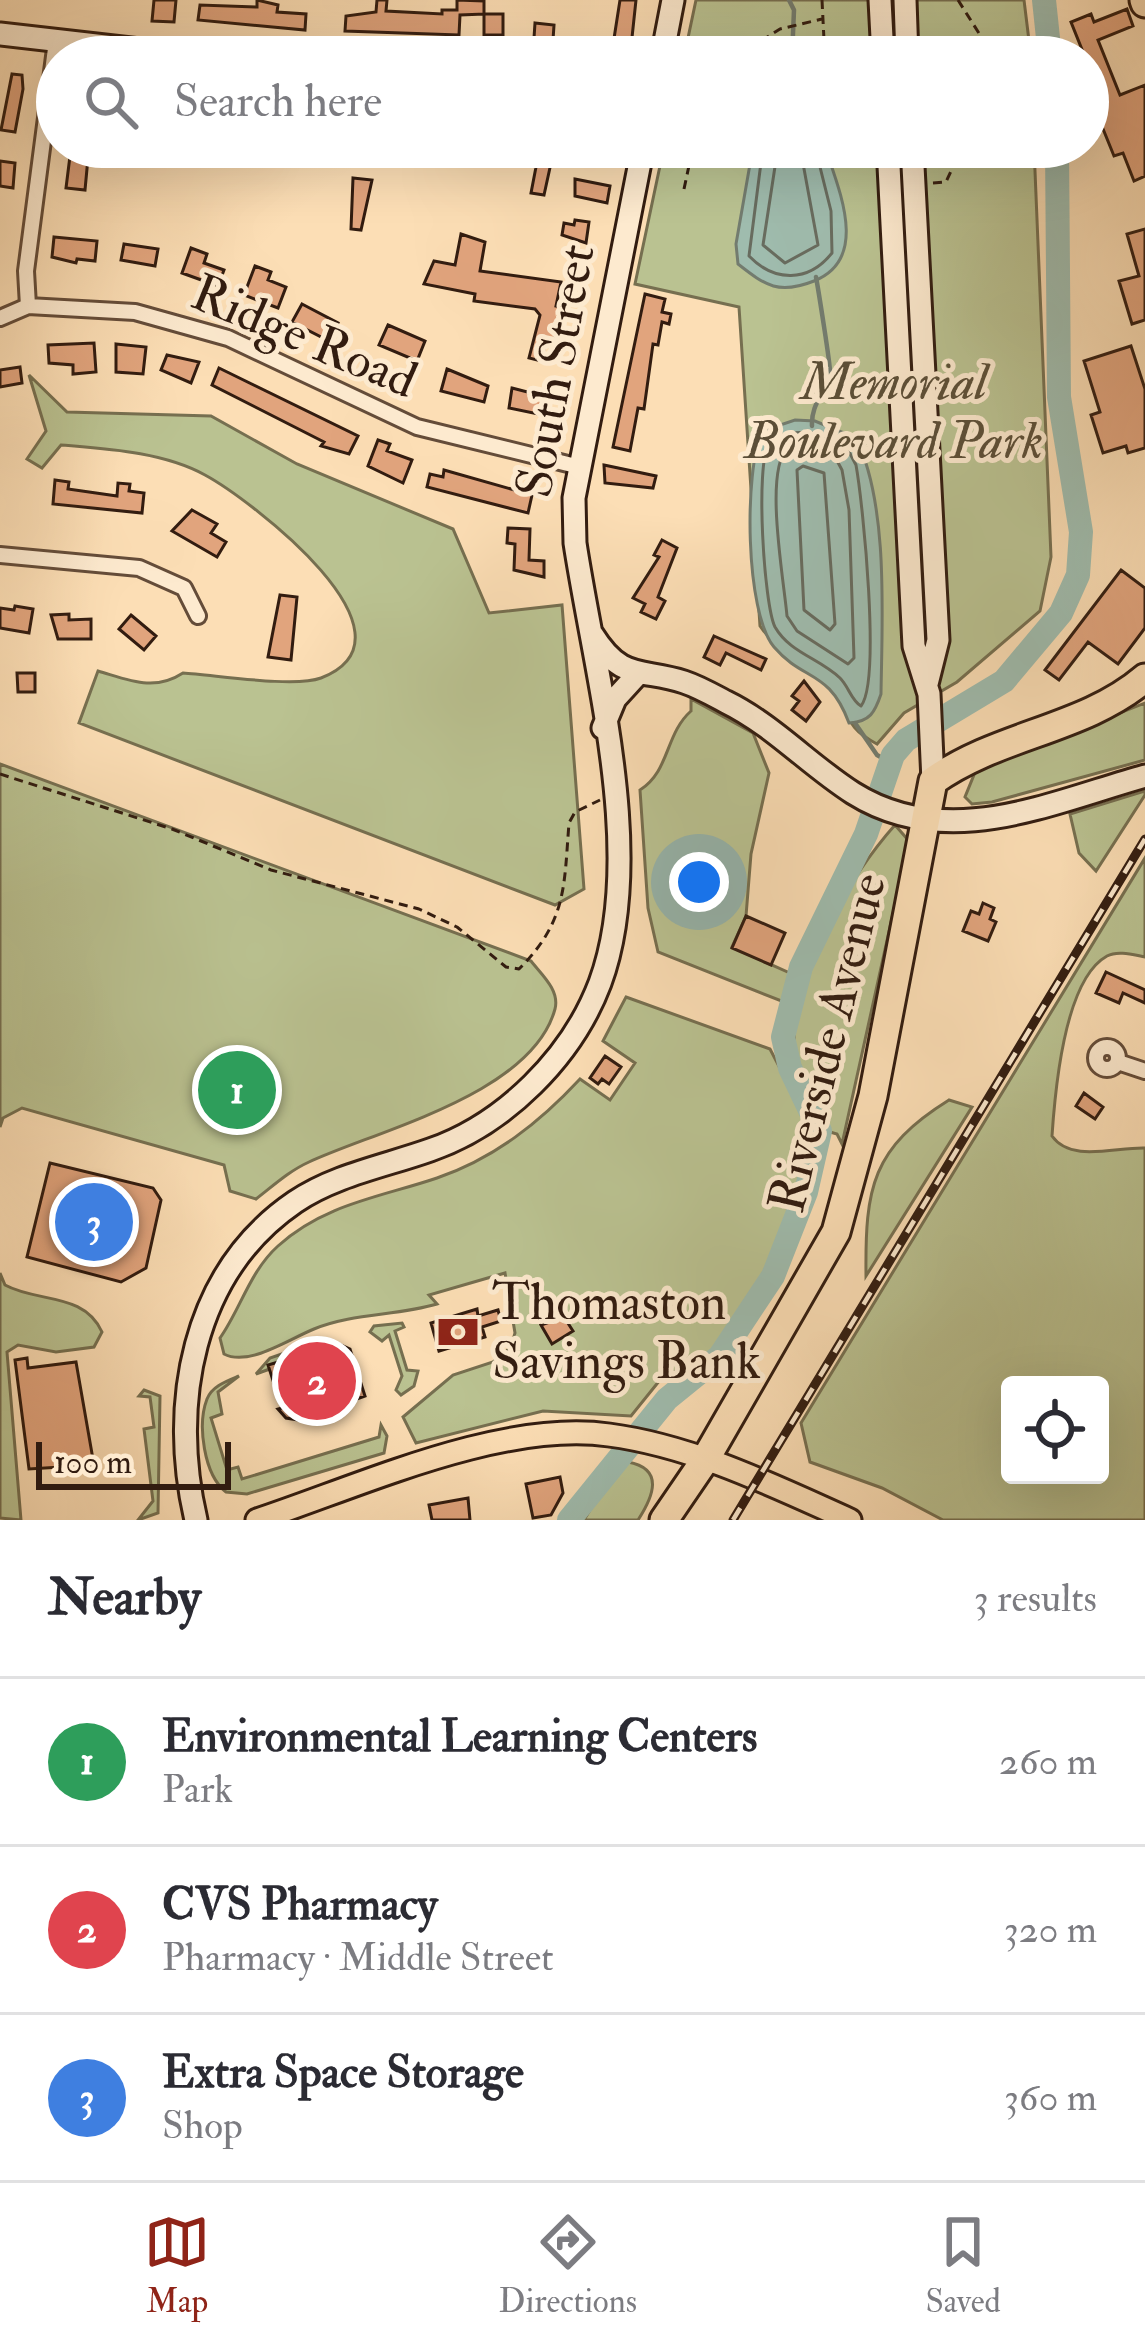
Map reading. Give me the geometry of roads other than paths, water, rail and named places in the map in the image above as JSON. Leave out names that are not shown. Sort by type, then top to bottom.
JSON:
[{"type":"highway","points":[[933,781],[980,752],[1104,706],[1145,678]]},
{"type":"highway","name":"Riverside Avenue","points":[[664,1520],[705,1460],[836,1232],[847,1200],[933,781]]},
{"type":"main road","points":[[666,36],[673,0]]},
{"type":"main road","points":[[880,0],[882,36]]},
{"type":"main road","points":[[904,0],[907,36]]},
{"type":"main road","points":[[0,34],[36,38]]},
{"type":"main road","name":"South Street","points":[[196,1520],[184,1458],[183,1404],[192,1351],[215,1297],[241,1254],[294,1202],[336,1180],[436,1148],[486,1121],[527,1090],[558,1055],[599,985],[614,934],[621,863],[575,543],[576,466],[639,168]]},
{"type":"main road","points":[[889,168],[914,646],[928,689],[933,781]]},
{"type":"main road","points":[[913,168],[938,640],[928,689]]},
{"type":"main road","points":[[588,627],[606,652],[636,676],[684,682],[732,705],[855,794],[928,823],[1015,814],[1145,776]]},
{"type":"main road","points":[[603,729],[615,699],[636,676]]},
{"type":"main road","points":[[257,1520],[476,1448],[553,1434],[609,1435],[656,1445],[705,1460],[850,1520]]},
{"type":"street","points":[[28,306],[26,271],[39,168]]},
{"type":"street","name":"Ridge Road","points":[[0,318],[28,306],[135,312],[228,338],[417,427],[576,466]]},
{"type":"street","points":[[0,555],[139,568],[184,588],[198,616]]},
{"type":"street","points":[[1118,1062],[1145,1071]]},
{"type":"water","points":[[749,168],[831,168],[846,240],[831,271],[791,287],[773,286],[738,264],[736,244]]},
{"type":"water","points":[[795,420],[815,421],[856,438],[874,496],[881,563],[881,694],[871,715],[862,721],[849,723],[833,693],[774,647],[757,604],[750,541],[756,451],[762,431]]},
{"type":"waterway","points":[[789,0],[794,10],[793,36]]},
{"type":"waterway","points":[[1044,0],[1048,36]]},
{"type":"waterway","points":[[569,1520],[667,1399],[720,1356],[773,1276],[806,1192],[820,1131],[790,1068],[783,1037],[801,967],[866,834],[893,755],[906,740],[1004,681],[1061,613],[1078,575],[1081,532],[1059,397],[1057,168]]},
{"type":"waterway","points":[[812,426],[830,373],[816,277]]},
{"type":"waterway","points":[[855,723],[877,755],[891,763]]},
{"type":"railway","points":[[733,1520],[1145,839]]},
{"type":"place","name":"Environmental Learning Centers","points":[[237,1090]]},
{"type":"place","name":"Extra Space Storage","points":[[94,1222]]},
{"type":"place","name":"Thomaston Savings Bank","points":[[458,1332]]},
{"type":"place","name":"CVS Pharmacy","points":[[317,1381]]},
{"type":"park label","name":"Memorial Boulevard Park","points":[[894,412]]}]
